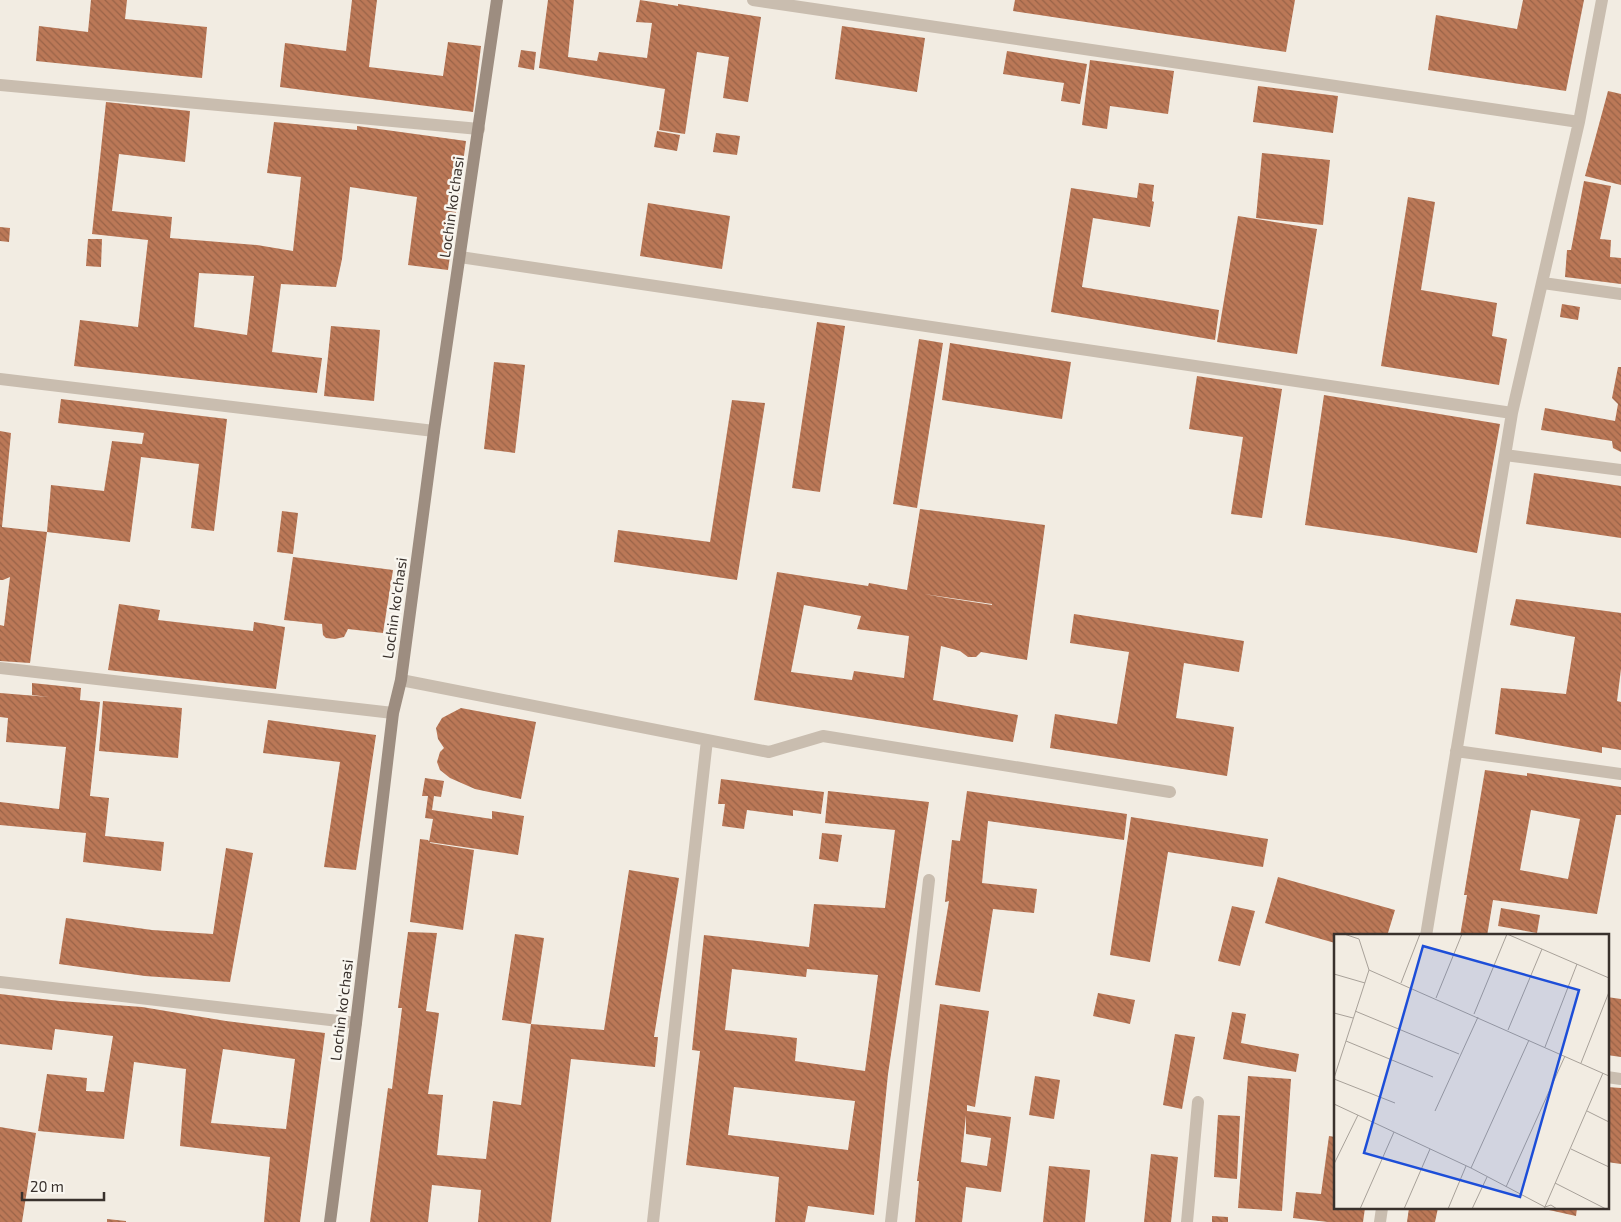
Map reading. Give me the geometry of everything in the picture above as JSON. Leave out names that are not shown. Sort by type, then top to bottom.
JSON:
[{"type":"street","name":"Lochin ko'chasi","points":[[330,1222],[393,713],[401,680],[434,431],[497,0]]},
{"type":"street","points":[[753,0],[1579,122]]},
{"type":"street","points":[[1426,934],[1512,413],[1579,122],[1602,0]]},
{"type":"street","points":[[0,85],[479,130]]},
{"type":"street","points":[[460,257],[1512,413]]},
{"type":"street","points":[[1543,283],[1621,294]]},
{"type":"street","points":[[0,379],[434,431]]},
{"type":"street","points":[[1505,455],[1621,470]]},
{"type":"street","points":[[0,668],[393,713]]},
{"type":"street","points":[[401,680],[769,752],[823,736],[1170,792]]},
{"type":"street","points":[[653,1222],[707,740]]},
{"type":"street","points":[[1456,751],[1621,774]]},
{"type":"street","points":[[891,1222],[929,880]]},
{"type":"street","points":[[0,982],[356,1023]]},
{"type":"street","points":[[1608,1077],[1621,1079]]},
{"type":"street","points":[[1187,1222],[1198,1102]]},
{"type":"building","points":[[91,0],[127,0],[125,19],[207,27],[202,78],[36,61],[39,26],[88,32]]},
{"type":"building","points":[[352,0],[377,0],[369,67],[443,76],[448,42],[481,46],[473,112],[280,87],[285,43],[346,51]]},
{"type":"building","points":[[548,0],[574,0],[568,57],[597,61],[599,52],[647,58],[652,23],[636,22],[640,0],[761,17],[748,102],[723,98],[729,57],[697,52],[685,134],[659,130],[665,89],[539,68]]},
{"type":"building","points":[[1015,0],[1295,0],[1286,52],[1013,11]]},
{"type":"building","points":[[1523,0],[1584,0],[1566,91],[1428,70],[1436,15],[1517,29]]},
{"type":"building","points":[[842,26],[925,38],[917,92],[835,79]]},
{"type":"building","points":[[521,50],[536,52],[534,70],[518,67]]},
{"type":"building","points":[[1007,51],[1087,64],[1080,104],[1061,101],[1064,83],[1003,74]]},
{"type":"building","points":[[1090,60],[1174,71],[1168,114],[1110,106],[1107,129],[1082,125]]},
{"type":"building","points":[[1258,86],[1338,96],[1333,133],[1253,122]]},
{"type":"building","points":[[1608,91],[1621,94],[1621,185],[1585,176]]},
{"type":"building","points":[[106,102],[190,111],[185,162],[119,154],[112,211],[172,217],[170,238],[257,245],[293,251],[301,177],[267,173],[274,122],[357,130],[357,126],[466,141],[448,270],[408,265],[417,197],[350,187],[342,259],[336,287],[281,284],[272,352],[322,358],[317,393],[74,366],[80,320],[138,327],[148,240],[92,234]],"holes":[[[199,273],[254,276],[247,335],[194,327]]]},
{"type":"building","points":[[657,131],[680,135],[677,151],[654,147]]},
{"type":"building","points":[[716,133],[740,136],[737,155],[713,152]]},
{"type":"building","points":[[1262,153],[1330,160],[1323,225],[1256,218]]},
{"type":"building","points":[[1584,181],[1611,186],[1600,239],[1611,240],[1610,257],[1621,258],[1621,284],[1565,277],[1567,250],[1571,250]]},
{"type":"building","points":[[1139,183],[1154,185],[1152,201],[1154,202],[1150,227],[1093,218],[1082,287],[1219,310],[1215,340],[1051,312],[1071,188],[1137,198]]},
{"type":"building","points":[[1408,197],[1435,202],[1421,290],[1497,303],[1492,336],[1507,339],[1499,385],[1381,366]]},
{"type":"building","points":[[648,203],[730,216],[722,269],[640,256]]},
{"type":"building","points":[[1238,216],[1317,229],[1297,354],[1217,342]]},
{"type":"building","points":[[0,227],[10,228],[9,242],[0,241]]},
{"type":"building","points":[[88,239],[102,239],[101,267],[86,266]]},
{"type":"building","points":[[1562,304],[1580,307],[1578,320],[1560,317]]},
{"type":"building","points":[[817,322],[845,326],[820,492],[792,488]]},
{"type":"building","points":[[331,326],[380,330],[374,401],[324,396]]},
{"type":"building","points":[[919,339],[943,343],[917,508],[893,504]]},
{"type":"building","points":[[950,343],[1071,362],[1062,419],[942,400]]},
{"type":"building","points":[[494,362],[525,365],[515,453],[484,449]]},
{"type":"building","points":[[1618,367],[1621,367],[1621,452],[1613,448],[1612,441],[1541,430],[1545,408],[1615,421],[1618,404],[1612,398]]},
{"type":"building","points":[[1197,376],[1282,389],[1262,518],[1231,514],[1243,437],[1189,429]]},
{"type":"building","points":[[1324,395],[1500,424],[1477,553],[1305,525]]},
{"type":"building","points":[[61,399],[227,419],[214,531],[191,528],[199,464],[141,457],[130,542],[47,532],[51,485],[104,491],[112,441],[142,444],[144,433],[58,423]]},
{"type":"building","points":[[732,400],[765,403],[737,580],[614,562],[618,530],[710,542]]},
{"type":"building","points":[[0,431],[11,433],[2,527],[47,532],[30,663],[0,661],[0,625],[4,626],[10,577],[0,580]]},
{"type":"building","points":[[1534,473],[1621,486],[1621,538],[1526,524]]},
{"type":"building","points":[[920,509],[1045,525],[1027,660],[981,652],[976,657],[968,657],[960,651],[941,646],[933,700],[1018,715],[1013,742],[754,700],[777,572],[868,586],[869,583],[907,590]],"holes":[[[924,594],[992,604],[992,605],[947,598]],[[804,605],[861,616],[857,629],[909,636],[904,678],[854,671],[852,680],[791,672]]]},
{"type":"building","points":[[282,511],[298,513],[293,554],[277,552]]},
{"type":"building","points":[[293,557],[393,570],[383,633],[348,629],[344,637],[326,638],[323,635],[322,624],[284,620]]},
{"type":"building","points":[[1516,599],[1621,613],[1621,669],[1617,701],[1621,702],[1621,750],[1602,747],[1602,753],[1495,734],[1501,688],[1566,694],[1575,637],[1510,625]]},
{"type":"building","points":[[119,604],[160,610],[158,620],[253,631],[254,622],[285,627],[276,689],[108,670]]},
{"type":"building","points":[[1074,614],[1244,641],[1239,672],[1184,663],[1176,718],[1234,727],[1227,776],[1050,748],[1055,714],[1117,724],[1129,652],[1070,643]]},
{"type":"building","points":[[32,683],[81,688],[80,700],[100,702],[90,796],[109,798],[105,836],[164,842],[161,871],[83,862],[86,833],[0,825],[0,802],[59,809],[66,747],[6,742],[8,718],[0,717],[0,693],[49,697],[32,695]]},
{"type":"building","points":[[103,701],[182,708],[178,758],[99,751]]},
{"type":"building","points":[[461,708],[536,722],[521,799],[475,789],[450,778],[440,770],[437,762],[440,752],[444,748],[438,739],[436,728],[442,718]]},
{"type":"building","points":[[268,720],[376,735],[356,870],[324,867],[340,762],[263,753]]},
{"type":"building","points":[[1485,770],[1527,776],[1527,773],[1621,787],[1621,815],[1616,815],[1597,914],[1493,900],[1487,934],[1460,934],[1467,895],[1464,895]],"holes":[[[1531,810],[1580,819],[1568,879],[1520,870]]]},
{"type":"building","points":[[425,778],[444,781],[441,797],[434,796],[432,810],[492,819],[492,811],[524,816],[518,855],[429,842],[433,819],[425,818],[428,796],[422,796]]},
{"type":"building","points":[[721,779],[824,792],[821,814],[793,810],[793,816],[747,810],[744,829],[722,826],[725,804],[718,804]]},
{"type":"building","points":[[828,791],[929,802],[888,1074],[874,1215],[808,1206],[805,1222],[775,1222],[779,1177],[686,1165],[700,1051],[692,1050],[704,935],[809,947],[814,904],[885,908],[895,830],[825,823]],"holes":[[[732,969],[806,977],[807,969],[878,975],[865,1071],[795,1061],[797,1038],[725,1030]],[[734,1087],[855,1101],[848,1150],[728,1135]]]},
{"type":"building","points":[[967,791],[1127,814],[1124,840],[988,821],[982,883],[1037,889],[1034,913],[993,909],[980,992],[935,985],[949,901],[945,902],[952,840],[960,841]]},
{"type":"building","points":[[1131,817],[1268,839],[1263,867],[1168,852],[1150,962],[1110,955]]},
{"type":"building","points":[[822,833],[842,835],[838,862],[819,859]]},
{"type":"building","points":[[420,839],[428,840],[430,843],[474,850],[463,930],[410,922]]},
{"type":"building","points":[[226,848],[253,853],[230,982],[145,976],[59,964],[66,918],[152,930],[213,934]]},
{"type":"building","points":[[629,870],[679,878],[654,1037],[658,1037],[655,1067],[571,1059],[551,1222],[478,1222],[481,1190],[432,1185],[428,1222],[370,1222],[388,1088],[392,1089],[402,1008],[398,1008],[408,932],[437,933],[426,1011],[439,1013],[428,1094],[443,1095],[437,1155],[486,1159],[493,1101],[521,1105],[531,1024],[604,1030]]},
{"type":"building","points":[[1278,877],[1395,910],[1388,934],[1334,934],[1334,943],[1265,923]]},
{"type":"building","points":[[1232,906],[1255,911],[1240,966],[1218,961]]},
{"type":"building","points":[[1501,908],[1540,915],[1537,933],[1498,926]]},
{"type":"building","points":[[515,934],[544,938],[531,1024],[502,1020]]},
{"type":"building","points":[[1098,993],[1135,1000],[1130,1024],[1093,1016]]},
{"type":"building","points":[[0,994],[60,1001],[142,1007],[226,1021],[325,1033],[300,1222],[264,1222],[270,1157],[180,1146],[186,1069],[134,1062],[124,1139],[38,1131],[47,1074],[87,1078],[86,1091],[104,1092],[113,1036],[55,1029],[52,1050],[0,1044]],"holes":[[[223,1049],[295,1059],[286,1129],[211,1123]]]},
{"type":"building","points":[[1608,997],[1621,999],[1621,1057],[1608,1055]]},
{"type":"building","points":[[940,1004],[989,1011],[975,1107],[967,1105],[967,1111],[1011,1117],[1001,1192],[966,1187],[962,1222],[915,1222],[919,1181],[917,1181]],"holes":[[[966,1115],[966,1134],[991,1138],[987,1166],[961,1162]]]},
{"type":"building","points":[[1232,1012],[1246,1014],[1241,1043],[1299,1054],[1296,1072],[1223,1059]]},
{"type":"building","points":[[1175,1034],[1195,1037],[1182,1109],[1163,1105]]},
{"type":"building","points":[[1035,1076],[1060,1080],[1054,1119],[1029,1115]]},
{"type":"building","points":[[1248,1076],[1291,1079],[1282,1211],[1238,1208]]},
{"type":"building","points":[[1608,1087],[1621,1088],[1621,1164],[1608,1162]]},
{"type":"building","points":[[1218,1115],[1240,1116],[1237,1179],[1214,1177]]},
{"type":"building","points":[[0,1127],[36,1133],[22,1222],[0,1222]]},
{"type":"building","points":[[1329,1136],[1334,1137],[1334,1210],[1365,1210],[1363,1222],[1328,1222],[1293,1218],[1296,1192],[1321,1194]]},
{"type":"building","points":[[1151,1154],[1178,1157],[1171,1222],[1144,1222]]},
{"type":"building","points":[[1049,1166],[1090,1170],[1085,1222],[1043,1222]]},
{"type":"building","points":[[1409,1210],[1438,1210],[1435,1222],[1407,1222]]},
{"type":"building","points":[[1549,1210],[1577,1210],[1576,1216]]},
{"type":"building","points":[[1212,1216],[1228,1217],[1228,1222],[1212,1222]]},
{"type":"building","points":[[107,1219],[126,1221],[126,1222],[107,1222]]}]
